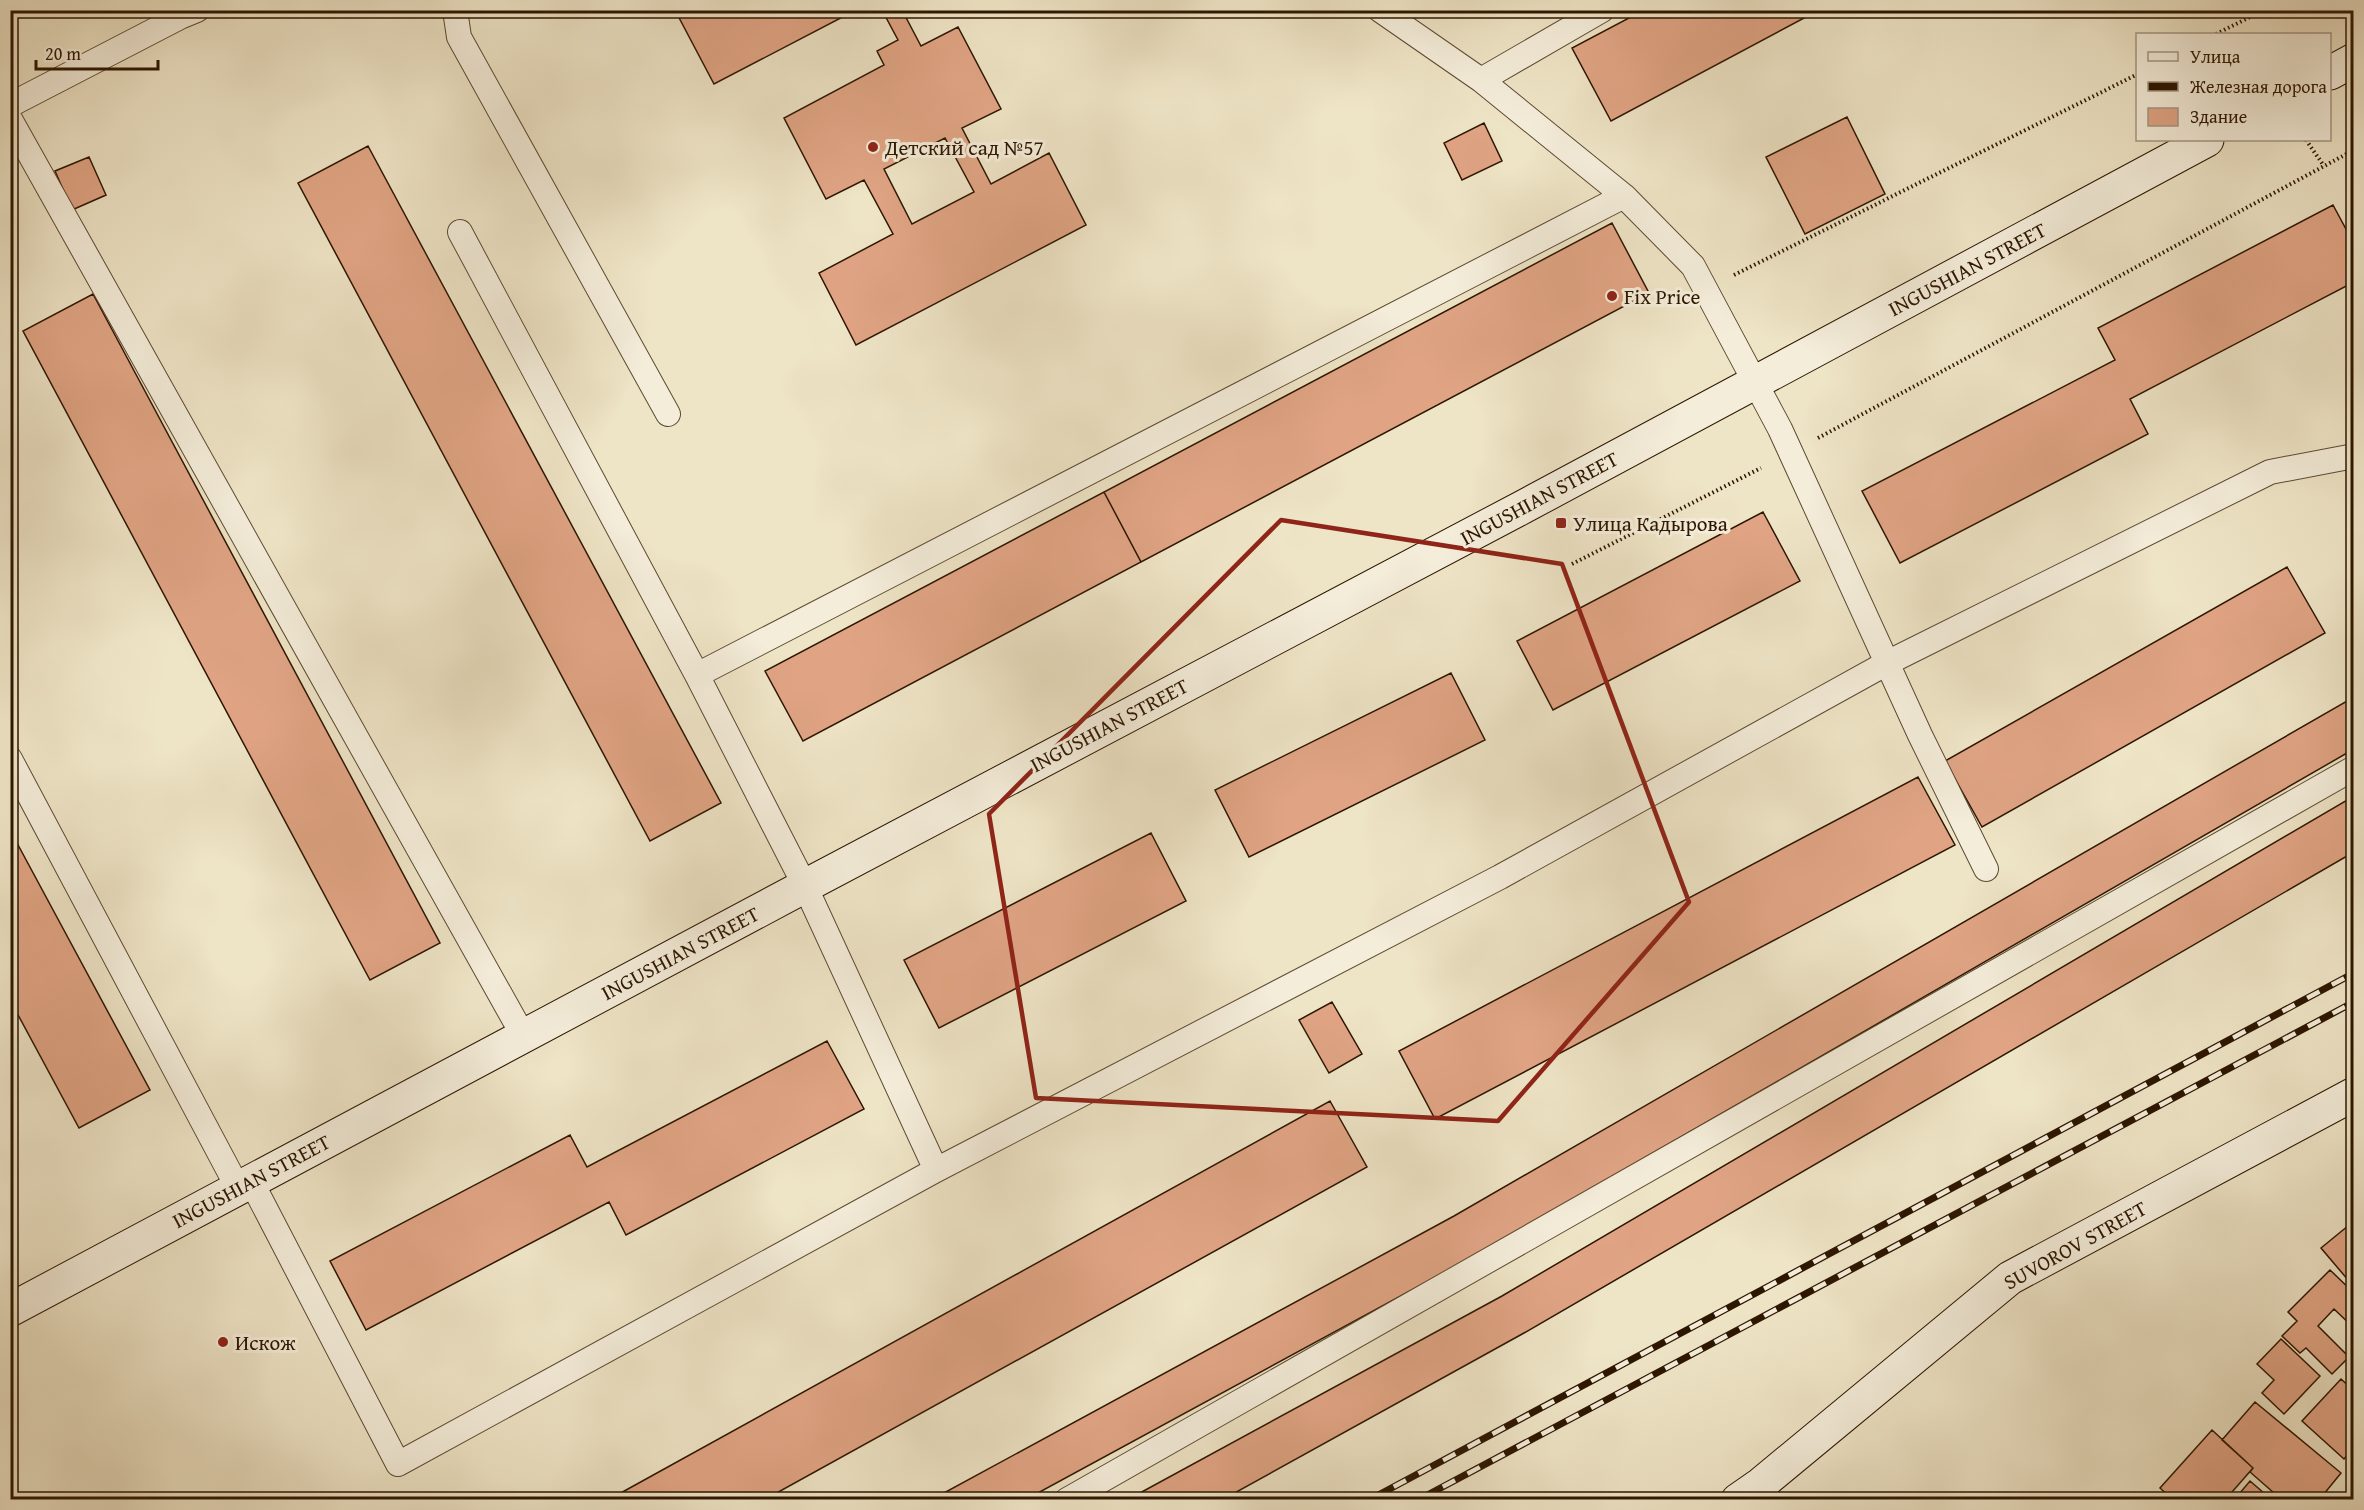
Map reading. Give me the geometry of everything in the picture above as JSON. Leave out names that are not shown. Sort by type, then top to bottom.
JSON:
[{"type":"street","points":[[2331,72],[2354,60]]},
{"type":"street","name":"INGUSHIAN STREET","points":[[10,1310],[2205,141]]},
{"type":"street","name":"SUVOROV STREET","points":[[1738,1500],[2010,1278],[2354,1095]]},
{"type":"lane","points":[[10,105],[180,16],[197,10]]},
{"type":"lane","points":[[455,10],[459,37],[668,414]]},
{"type":"lane","points":[[1380,10],[1481,80],[1624,196],[1693,266],[1791,452],[1920,735],[1986,869]]},
{"type":"lane","points":[[1481,80],[1602,10]]},
{"type":"lane","points":[[10,119],[524,1037]]},
{"type":"lane","points":[[697,675],[1624,196]]},
{"type":"lane","points":[[460,232],[697,675],[805,886],[936,1170]]},
{"type":"lane","points":[[10,759],[398,1464],[936,1170],[1500,877],[1887,663],[2270,472],[2354,456]]},
{"type":"lane","points":[[1067,1500],[2354,768]]},
{"type":"path","points":[[2218,33],[2264,10]]},
{"type":"path","points":[[1706,289],[2136,75]]},
{"type":"path","points":[[2307,141],[2324,166]]},
{"type":"path","points":[[1572,564],[1791,452],[2354,150]]},
{"type":"highlighted area","points":[[1281,520],[1562,564],[1689,902],[1498,1121],[1036,1098],[989,814]]},
{"type":"building","points":[[10,10],[24,10],[10,18]]},
{"type":"building","points":[[679,10],[856,10],[714,84],[676,12]]},
{"type":"building","points":[[882,10],[902,10],[921,46],[958,27],[1001,109],[962,128],[991,184],[1049,153],[1086,225],[856,345],[819,273],[893,234],[864,180],[826,199],[784,118],[884,65],[877,51],[898,40]],"holes":[[[945,138],[974,192],[912,224],[884,169]]]},
{"type":"building","points":[[1644,10],[1819,10],[1611,121],[1572,48]]},
{"type":"building","points":[[1847,117],[1885,194],[1805,234],[1766,157]]},
{"type":"building","points":[[1484,123],[1502,161],[1462,180],[1444,143]]},
{"type":"building","points":[[368,146],[721,803],[650,841],[298,183]]},
{"type":"building","points":[[89,157],[106,195],[72,210],[55,171]]},
{"type":"building","points":[[2333,205],[2354,244],[2354,282],[2130,399],[2148,434],[1900,563],[1862,491],[2115,360],[2098,328]]},
{"type":"building","points":[[1612,223],[1649,293],[1141,562],[1104,492]]},
{"type":"building","points":[[93,294],[440,943],[370,980],[23,331]]},
{"type":"building","points":[[1104,492],[1141,562],[803,741],[765,671]]},
{"type":"building","points":[[1763,512],[1800,581],[1553,710],[1517,641]]},
{"type":"building","points":[[2287,567],[2325,633],[1982,827],[1945,761]]},
{"type":"building","points":[[1451,673],[1485,740],[1249,857],[1215,790]]},
{"type":"building","points":[[2354,697],[2354,749],[1478,1254],[1025,1500],[931,1500],[1454,1216]]},
{"type":"building","points":[[1918,777],[1955,845],[1435,1119],[1399,1051]]},
{"type":"building","points":[[2354,796],[2354,852],[1524,1333],[1222,1500],[1127,1500],[1502,1296]]},
{"type":"building","points":[[10,830],[150,1090],[79,1128],[10,1000]]},
{"type":"building","points":[[1151,833],[1186,901],[939,1028],[904,960]]},
{"type":"building","points":[[1332,1002],[1362,1054],[1329,1073],[1299,1020]]},
{"type":"building","points":[[827,1041],[864,1109],[626,1235],[609,1202],[366,1330],[330,1261],[570,1135],[587,1167]]},
{"type":"building","points":[[1330,1101],[1367,1167],[764,1500],[608,1500]]},
{"type":"building","points":[[2354,1221],[2354,1287],[2321,1248]]},
{"type":"building","points":[[2330,1270],[2354,1293],[2354,1328],[2334,1309],[2318,1326],[2349,1357],[2332,1374],[2306,1348],[2300,1353],[2282,1336],[2297,1321],[2288,1312]]},
{"type":"building","points":[[2281,1339],[2320,1376],[2284,1414],[2262,1393],[2274,1380],[2257,1364]]},
{"type":"building","points":[[2341,1379],[2354,1391],[2354,1448],[2344,1459],[2302,1421]]},
{"type":"building","points":[[2255,1402],[2341,1473],[2319,1500],[2282,1500],[2250,1472],[2253,1468],[2222,1440]]},
{"type":"building","points":[[2212,1430],[2253,1468],[2225,1500],[2173,1500],[2160,1488]]},
{"type":"building","points":[[2250,1481],[2272,1500],[2234,1500]]},
{"type":"building","points":[[2152,1493],[2159,1500],[2146,1500]]},
{"type":"railway","points":[[1369,1500],[2354,973]]},
{"type":"railway","points":[[1418,1500],[2354,1002]]},
{"type":"place","name":"Детский сад №57","points":[[873,147]]},
{"type":"place","name":"Fix Price","points":[[1612,296]]},
{"type":"place","name":"Улица Кадырова","points":[[1561,523]]},
{"type":"place","name":"Искож","points":[[223,1342]]}]
